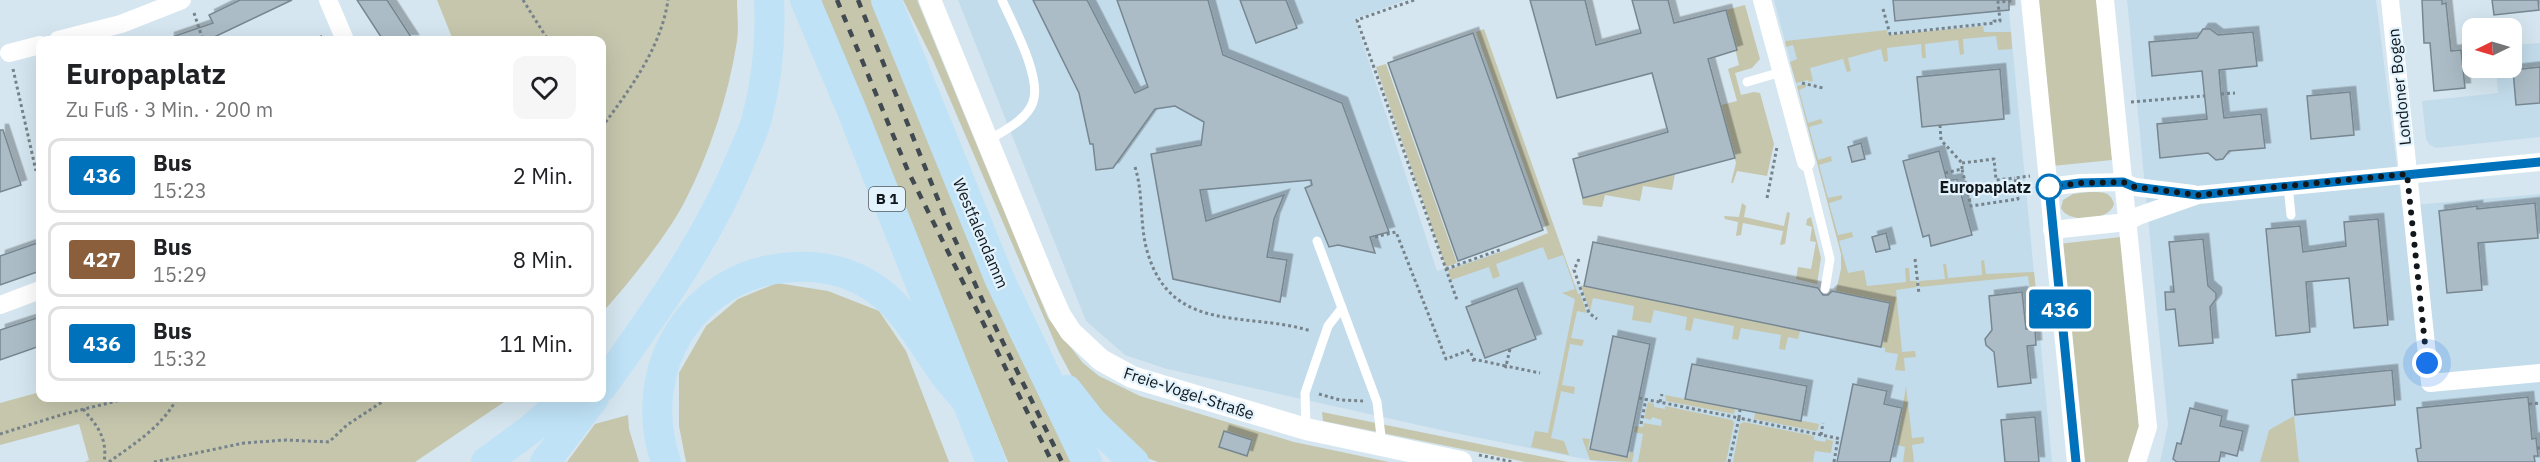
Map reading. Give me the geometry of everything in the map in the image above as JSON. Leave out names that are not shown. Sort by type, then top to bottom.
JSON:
[{"type":"highway","points":[[606,381],[697,246],[732,181],[757,120],[767,68],[769,0]]},
{"type":"highway","name":"B 1","points":[[805,0],[850,106],[991,462]]},
{"type":"highway","name":"Westfalendamm","points":[[886,0],[978,228],[1029,343],[1087,462]]},
{"type":"highway","points":[[666,462],[657,417],[658,395],[665,361],[674,340],[690,316],[724,287],[750,275],[780,268],[820,268],[843,273],[867,283],[905,316],[941,370],[966,400]]},
{"type":"highway","points":[[606,356],[670,287]]},
{"type":"highway","points":[[1029,343],[1052,368],[1092,422],[1134,462]]},
{"type":"highway","points":[[486,462],[531,429],[561,402]]},
{"type":"highway","points":[[545,462],[591,402]]},
{"type":"street","points":[[328,0],[343,36]]},
{"type":"street","name":"Freie-Vogel-Straße","points":[[930,0],[1060,315],[1085,347],[1111,366],[1132,377],[1306,429],[1461,462]]},
{"type":"street","points":[[1762,0],[1806,162]]},
{"type":"street","points":[[2105,0],[2148,428],[2137,462]]},
{"type":"street","name":"Londoner Bogen","points":[[2390,0],[2430,383],[2540,373]]},
{"type":"street","points":[[2021,1],[2049,187],[2076,462]]},
{"type":"street","points":[[74,36],[187,5]]},
{"type":"street","points":[[9,53],[36,46]]},
{"type":"street","points":[[2049,187],[2080,183],[2123,182],[2135,187],[2198,195],[2540,162]]},
{"type":"street","points":[[2052,230],[2127,222],[2198,195]]},
{"type":"street","points":[[0,305],[36,292]]},
{"type":"lane","points":[[987,141],[1022,118],[1034,101],[1034,82],[1002,0]]},
{"type":"lane","points":[[1747,82],[1782,72]]},
{"type":"lane","points":[[1806,162],[1830,259],[1825,289]]},
{"type":"lane","points":[[2288,186],[2291,215]]},
{"type":"lane","points":[[1317,241],[1377,402],[1382,445]]},
{"type":"lane","points":[[1306,429],[1306,390],[1328,326],[1342,308]]},
{"type":"path","points":[[523,0],[546,36]]},
{"type":"path","points":[[606,121],[654,47],[665,17],[668,0]]},
{"type":"path","points":[[1414,0],[1357,20],[1457,300]]},
{"type":"path","points":[[1883,9],[1890,34],[1989,26],[2000,21],[1998,2],[2021,1]]},
{"type":"path","points":[[187,5],[201,36]]},
{"type":"path","points":[[9,53],[36,171]]},
{"type":"path","points":[[1803,83],[1823,88]]},
{"type":"path","points":[[2221,94],[2235,93]]},
{"type":"path","points":[[2115,103],[2204,96]]},
{"type":"path","points":[[1940,125],[1941,140],[1962,163],[1971,206],[2018,199],[2015,178]]},
{"type":"path","points":[[1767,198],[1777,147]]},
{"type":"path","points":[[1962,163],[1994,159],[1996,180],[2028,176]]},
{"type":"path","points":[[1135,167],[1147,253],[1165,288],[1177,300],[1205,315],[1283,324],[1325,334]]},
{"type":"path","points":[[1945,172],[1962,169]]},
{"type":"path","points":[[1376,237],[1395,232],[1446,358],[1470,351],[1473,360],[1540,373]]},
{"type":"path","points":[[1446,269],[1502,249]]},
{"type":"path","points":[[1579,259],[1574,270],[1589,313],[1597,319]]},
{"type":"path","points":[[1915,259],[1919,294]]},
{"type":"path","points":[[1505,367],[1510,349]]},
{"type":"path","points":[[1306,390],[1340,400],[1377,402]]},
{"type":"path","points":[[1660,402],[1662,394]]},
{"type":"path","points":[[1638,398],[1840,439],[1834,462]]},
{"type":"path","points":[[1641,424],[1646,399]]},
{"type":"path","points":[[0,434],[112,402]]},
{"type":"path","points":[[109,462],[143,437],[175,402]]},
{"type":"path","points":[[154,462],[244,443],[286,440],[329,442],[347,425],[382,402]]},
{"type":"path","points":[[2529,404],[2540,403]]},
{"type":"path","points":[[83,409],[102,436],[104,462]]},
{"type":"path","points":[[1730,462],[1740,410]]},
{"type":"path","points":[[1821,435],[1824,423]]},
{"type":"shaded area","points":[[958,0],[1406,0],[1355,19],[1437,271],[1555,234],[1574,284],[1882,348],[1891,302],[1836,292],[1841,269],[1841,254],[1774,0],[2008,0],[2052,462],[1599,462],[1450,432],[1167,369],[1125,355],[1086,321]]},
{"type":"shaded area","points":[[2127,0],[2376,0],[2402,206],[2540,194],[2540,462],[2299,462],[2294,417],[2269,430],[2260,462],[2160,462],[2168,425]]},
{"type":"shaded area","points":[[2540,43],[2540,137],[2436,148],[2430,145],[2426,139],[2422,101],[2498,93],[2497,78],[2522,78],[2522,44]]},
{"type":"green space","points":[[437,0],[737,0],[738,36],[733,62],[717,124],[702,164],[684,203],[667,230],[635,274],[606,308],[606,36],[451,36]]},
{"type":"green space","points":[[820,0],[871,0],[1009,334],[1072,462],[1008,462]]},
{"type":"green space","points":[[903,0],[917,0],[1048,318],[1083,363],[1099,376],[1140,396],[1294,442],[1389,462],[1158,462],[1147,458],[1076,384],[1058,350],[933,60]]},
{"type":"green space","points":[[2035,0],[2097,0],[2112,160],[2052,166]]},
{"type":"green space","points":[[1745,5],[1760,59],[1752,68],[1735,73],[1741,95],[1760,93],[1774,144],[1767,176],[1737,171],[1731,183],[1736,163],[1721,105],[1737,101],[1728,69],[1739,65],[1726,10]]},
{"type":"green space","points":[[1983,26],[1984,32],[2011,32],[2012,49],[1998,50],[1996,36],[1963,39],[1964,54],[1960,55],[1958,40],[1925,44],[1926,58],[1922,58],[1921,44],[1887,48],[1888,61],[1884,62],[1881,49],[1848,58],[1851,71],[1847,72],[1843,59],[1810,68],[1813,81],[1796,83],[1790,62],[1797,59],[1793,45],[1786,47],[1785,41],[1887,30],[1888,35]]},
{"type":"green space","points":[[1484,29],[1578,294],[1580,294],[1587,313],[1577,311],[1571,338],[1584,340],[1582,346],[1570,344],[1562,385],[1575,387],[1574,394],[1561,391],[1551,438],[1564,441],[1569,455],[1531,447],[1535,431],[1548,433],[1575,299],[1562,293],[1575,289],[1563,255],[1548,260],[1543,247],[1496,264],[1500,276],[1493,279],[1489,267],[1451,280],[1448,270],[1548,233],[1476,32]]},
{"type":"green space","points":[[1386,64],[1457,263],[1446,267],[1376,67]]},
{"type":"green space","points":[[1806,84],[1806,87],[1799,90],[1808,123],[1821,119],[1823,123],[1809,127],[1818,160],[1831,156],[1832,161],[1819,165],[1828,198],[1842,195],[1842,199],[1829,203],[1838,235],[1852,232],[1853,237],[1839,241],[1848,273],[1864,270],[1867,286],[1906,282],[1905,268],[1909,268],[1910,281],[1917,281],[1917,287],[1896,290],[1902,352],[1915,351],[1916,357],[1904,358],[1905,371],[1895,370],[1898,354],[1885,352],[1885,348],[1881,347],[1890,303],[1836,292],[1841,269],[1841,254],[1797,86]]},
{"type":"green space","points":[[1675,174],[1672,190],[1643,186],[1640,201],[1605,195],[1602,207],[1583,205],[1582,199]]},
{"type":"green space","points":[[2089,192],[2108,194],[2114,204],[2111,210],[2097,217],[2080,218],[2072,217],[2061,208],[2063,200],[2073,194]]},
{"type":"green space","points":[[1742,203],[1746,206],[1744,217],[1784,226],[1787,212],[1790,213],[1785,244],[1780,245],[1783,231],[1743,223],[1741,235],[1736,236],[1738,222],[1725,219],[1724,216],[1739,217]]},
{"type":"green space","points":[[1811,217],[1821,258],[1817,284],[1796,279],[1798,267],[1811,269],[1816,242],[1810,241],[1812,227],[1806,225],[1807,219]]},
{"type":"green space","points":[[2121,237],[2139,426],[2129,462],[2081,462],[2058,244]]},
{"type":"green space","points":[[1984,260],[1986,274],[2034,272],[2040,328],[2030,329],[2026,292],[2030,291],[2028,276],[1920,287],[1919,281],[1945,279],[1943,264],[1946,264],[1948,278],[1982,275],[1981,261]]},
{"type":"green space","points":[[777,283],[828,291],[879,311],[906,351],[949,462],[686,462],[679,426],[679,373],[706,326],[738,299]]},
{"type":"green space","points":[[1581,286],[1800,331],[1798,339],[1788,337],[1785,350],[1779,349],[1781,335],[1741,328],[1738,340],[1732,339],[1734,326],[1694,318],[1691,331],[1685,330],[1687,317],[1654,310],[1651,323],[1632,320],[1634,306],[1593,298],[1590,311]]},
{"type":"green space","points":[[1906,386],[1912,438],[1924,437],[1924,443],[1912,445],[1914,462],[1903,462],[1905,447],[1897,445]]},
{"type":"green space","points":[[36,393],[36,402],[504,402],[415,462],[85,462],[89,460],[79,424],[0,445],[0,403]]},
{"type":"green space","points":[[1665,395],[1735,409],[1734,414],[1666,401]]},
{"type":"green space","points":[[1648,402],[1654,404],[1654,407],[1665,409],[1665,406],[1732,420],[1734,423],[1726,462],[1638,462],[1643,434],[1634,432],[1635,426],[1643,427],[1644,423],[1661,426],[1662,420],[1652,417],[1651,420],[1644,418]]},
{"type":"green space","points":[[1322,412],[1568,462],[1525,462],[1323,421]]},
{"type":"green space","points":[[1755,412],[1819,424],[1818,429],[1816,431],[1754,419]]},
{"type":"green space","points":[[628,415],[629,429],[639,462],[567,462],[595,424]]},
{"type":"green space","points":[[2294,416],[2299,462],[2260,462],[2269,430]]},
{"type":"green space","points":[[1744,422],[1814,436],[1814,440],[1833,441],[1831,453],[1815,451],[1813,462],[1733,462],[1740,424]]},
{"type":"green space","points":[[1582,438],[1590,439],[1588,449],[1628,458],[1630,452],[1634,453],[1632,462],[1590,460]]},
{"type":"building","points":[[240,0],[292,0],[216,36],[175,36],[213,23],[209,15]]},
{"type":"building","points":[[357,0],[387,0],[410,36],[380,36]]},
{"type":"building","points":[[1033,0],[1087,0],[1135,93],[1148,87],[1117,0],[1208,0],[1223,55],[1342,103],[1389,232],[1370,237],[1375,253],[1338,245],[1329,247],[1305,188],[1312,185],[1311,180],[1200,190],[1206,221],[1284,195],[1274,219],[1267,257],[1287,260],[1280,302],[1173,279],[1151,154],[1201,145],[1204,122],[1175,106],[1155,109],[1113,168],[1096,170],[1093,144],[1090,144],[1079,93]]},
{"type":"building","points":[[1240,0],[1286,0],[1297,28],[1256,43]]},
{"type":"building","points":[[1530,0],[1585,0],[1596,45],[1641,33],[1632,0],[1668,0],[1674,23],[1726,10],[1737,50],[1708,59],[1735,158],[1583,198],[1573,159],[1668,132],[1652,73],[1557,98]]},
{"type":"building","points":[[1893,0],[2009,0],[2009,10],[1895,21]]},
{"type":"building","points":[[2422,0],[2442,0],[2442,4],[2446,3],[2451,51],[2461,50],[2462,78],[2464,78],[2465,88],[2434,91],[2430,43],[2424,43]]},
{"type":"building","points":[[2492,0],[2538,0],[2539,10],[2494,15]]},
{"type":"building","points":[[2203,29],[2210,29],[2218,35],[2253,32],[2257,66],[2219,70],[2221,94],[2224,118],[2261,114],[2265,148],[2229,151],[2223,159],[2216,160],[2208,153],[2160,158],[2157,124],[2207,119],[2202,71],[2152,76],[2149,42],[2197,38]]},
{"type":"building","points":[[1473,33],[1543,230],[1458,261],[1388,63]]},
{"type":"building","points":[[2540,67],[2540,103],[2516,105],[2514,78],[2522,78],[2522,69]]},
{"type":"building","points":[[2000,69],[2004,119],[1922,127],[1917,77]]},
{"type":"building","points":[[2350,92],[2354,135],[2311,139],[2307,96]]},
{"type":"building","points":[[0,130],[3,130],[21,185],[0,192]]},
{"type":"building","points":[[1861,143],[1865,159],[1852,162],[1848,147]]},
{"type":"building","points":[[1939,151],[1947,181],[1957,179],[1972,235],[1931,246],[1929,235],[1923,237],[1903,161]]},
{"type":"building","points":[[2535,203],[2538,238],[2478,243],[2482,290],[2447,293],[2439,211],[2477,206],[2477,209]]},
{"type":"building","points":[[2378,219],[2388,325],[2354,328],[2349,278],[2306,282],[2310,332],[2276,336],[2266,229],[2300,226],[2303,252],[2346,246],[2344,222]]},
{"type":"building","points":[[1886,233],[1890,249],[1876,252],[1872,237]]},
{"type":"building","points":[[2203,239],[2208,286],[2216,293],[2216,299],[2210,307],[2213,343],[2179,346],[2175,309],[2166,310],[2165,292],[2174,292],[2169,242]]},
{"type":"building","points":[[1593,242],[1818,288],[1823,295],[1828,295],[1832,291],[1890,303],[1881,347],[1584,286]]},
{"type":"building","points":[[36,243],[36,272],[0,285],[0,256]]},
{"type":"building","points":[[1517,288],[1536,339],[1485,358],[1466,307]]},
{"type":"building","points":[[2022,292],[2026,329],[2035,329],[2036,345],[2027,346],[2031,383],[1998,387],[1994,352],[1986,345],[1985,339],[1992,330],[1989,296]]},
{"type":"building","points":[[36,318],[36,347],[0,360],[0,330]]},
{"type":"building","points":[[1613,336],[1650,344],[1627,457],[1590,449]]},
{"type":"building","points":[[1692,364],[1807,386],[1801,421],[1685,399]]},
{"type":"building","points":[[2392,370],[2395,405],[2295,415],[2292,380]]},
{"type":"building","points":[[1853,384],[1887,391],[1884,404],[1902,408],[1890,462],[1837,462]]},
{"type":"building","points":[[2528,397],[2532,439],[2536,438],[2538,456],[2534,456],[2535,462],[2418,462],[2416,449],[2421,448],[2417,408]]},
{"type":"building","points":[[2190,408],[2222,416],[2220,426],[2243,431],[2237,456],[2221,452],[2219,462],[2177,462],[2173,459],[2177,443],[2181,444]]},
{"type":"building","points":[[2035,417],[2039,462],[2005,462],[2001,420]]},
{"type":"building","points":[[1224,431],[1252,440],[1247,456],[1219,447]]},
{"type":"railway","points":[[837,0],[908,171],[1052,462]]},
{"type":"railway","points":[[858,0],[947,222],[986,308],[1062,462]]},
{"type":"bus line","name":"436","points":[[2076,462],[2049,187],[2080,183],[2123,182],[2135,187],[2198,195],[2540,162]]},
{"type":"place","name":"Europaplatz","points":[[2049,187]]},
{"type":"route","points":[[2049,187],[2080,183],[2123,182],[2135,187],[2198,195],[2407,174],[2427,363]]}]
